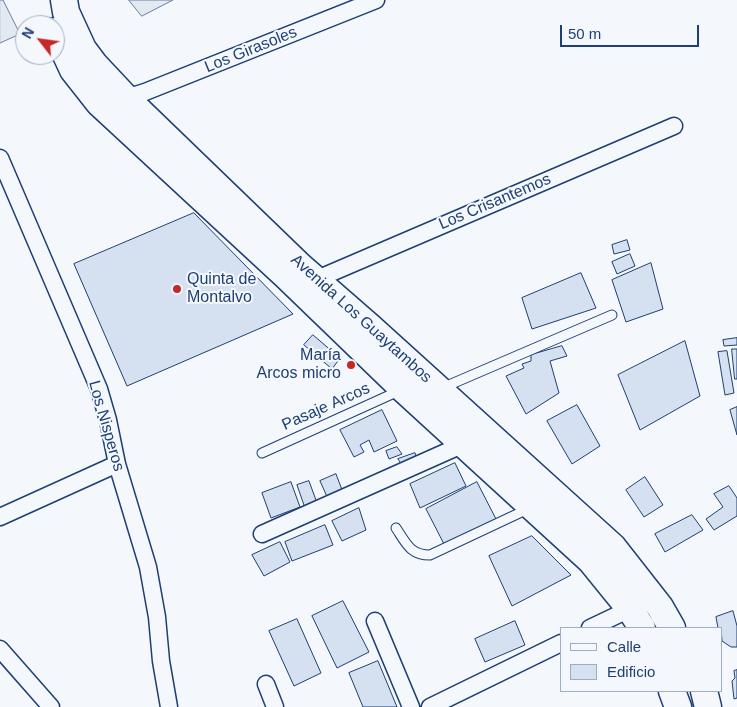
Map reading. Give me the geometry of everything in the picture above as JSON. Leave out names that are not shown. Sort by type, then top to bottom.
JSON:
[{"type":"main road","name":"Avenida Los Guaytambos","points":[[56,14],[95,65],[301,274],[403,389],[591,561],[636,618]]},
{"type":"main road","name":"Avenida Los Guaytambos","points":[[56,14],[73,70],[99,102],[439,389],[613,547],[660,607],[671,627]]},
{"type":"main road","points":[[672,692],[678,707]]},
{"type":"main road","points":[[704,692],[708,707]]},
{"type":"street","name":"Los Girasoles","points":[[126,98],[376,0]]},
{"type":"street","name":"Los Crisantemos","points":[[301,274],[674,126]]},
{"type":"street","name":"Los Nisperos","points":[[0,158],[98,389],[108,420],[116,464],[148,567],[169,707]]},
{"type":"street","points":[[262,534],[464,444]]},
{"type":"street","points":[[0,517],[116,464]]},
{"type":"street","points":[[595,627],[636,618]]},
{"type":"street","points":[[375,622],[411,707]]},
{"type":"street","points":[[430,707],[560,643]]},
{"type":"street","points":[[0,649],[51,707]]},
{"type":"street","points":[[266,684],[275,707]]},
{"type":"lane","points":[[439,389],[612,315]]},
{"type":"lane","name":"Pasaje Arcos","points":[[262,453],[403,389]]},
{"type":"lane","points":[[396,528],[412,552],[430,555],[532,507]]},
{"type":"shaded area","points":[[0,0],[3,0],[15,24],[15,36],[0,43]]},
{"type":"shaded area","points":[[129,0],[173,0],[142,16]]},
{"type":"building","name":"Quinta de Montalvo","points":[[194,213],[293,314],[127,386],[74,264]]},
{"type":"building","points":[[627,240],[630,250],[614,254],[612,245]]},
{"type":"building","points":[[630,254],[635,266],[617,274],[612,262]]},
{"type":"building","points":[[651,263],[663,309],[626,322],[612,280]]},
{"type":"building","points":[[581,273],[596,308],[532,329],[522,298]]},
{"type":"building","points":[[313,335],[340,358],[332,369],[304,345]]},
{"type":"building","points":[[737,338],[737,345],[724,346],[723,340]]},
{"type":"building","points":[[685,341],[700,396],[640,430],[618,375]]},
{"type":"building","points":[[562,346],[567,356],[550,361],[559,393],[526,414],[506,376],[524,368],[522,364],[531,361],[531,355]]},
{"type":"building","points":[[732,349],[737,349],[737,379],[735,379]]},
{"type":"building","points":[[727,351],[734,393],[725,395],[718,352]]},
{"type":"building","points":[[577,405],[600,446],[572,464],[547,421]]},
{"type":"building","points":[[737,407],[737,435],[730,410]]},
{"type":"building","points":[[382,410],[397,441],[374,452],[369,440],[360,445],[364,452],[354,457],[340,430]]},
{"type":"building","points":[[397,447],[402,454],[389,459],[386,451]]},
{"type":"building","points":[[415,453],[417,460],[402,465],[398,459]]},
{"type":"building","points":[[455,463],[466,486],[420,508],[410,484]]},
{"type":"building","points":[[336,474],[344,495],[329,501],[320,481]]},
{"type":"building","points":[[645,477],[663,505],[644,517],[626,490]]},
{"type":"building","points":[[309,481],[317,503],[305,508],[297,485]]},
{"type":"building","points":[[291,482],[300,507],[271,518],[262,493]]},
{"type":"building","points":[[477,482],[496,519],[445,546],[426,509]]},
{"type":"building","points":[[729,486],[737,498],[737,516],[714,530],[706,519],[723,507],[714,494]]},
{"type":"building","points":[[359,508],[366,530],[342,541],[332,521]]},
{"type":"building","points":[[692,515],[703,530],[665,552],[655,534]]},
{"type":"building","points":[[325,525],[333,545],[292,561],[285,542]]},
{"type":"building","points":[[532,536],[571,575],[512,606],[489,556]]},
{"type":"building","points":[[280,542],[290,562],[264,576],[252,555]]},
{"type":"building","points":[[343,601],[369,652],[337,668],[312,616]]},
{"type":"building","points":[[733,611],[737,626],[737,647],[731,647],[722,641],[722,627],[718,627],[716,617]]},
{"type":"building","points":[[297,619],[321,673],[294,686],[269,631]]},
{"type":"building","points":[[515,621],[525,645],[485,662],[475,639]]},
{"type":"building","points":[[378,661],[397,707],[363,707],[349,673]]},
{"type":"building","points":[[737,670],[737,698],[734,699],[732,681],[735,678],[734,671]]},
{"type":"place","name":"Quinta de Montalvo","points":[[177,289]]},
{"type":"place","name":"María Arcos micro","points":[[351,365]]}]
